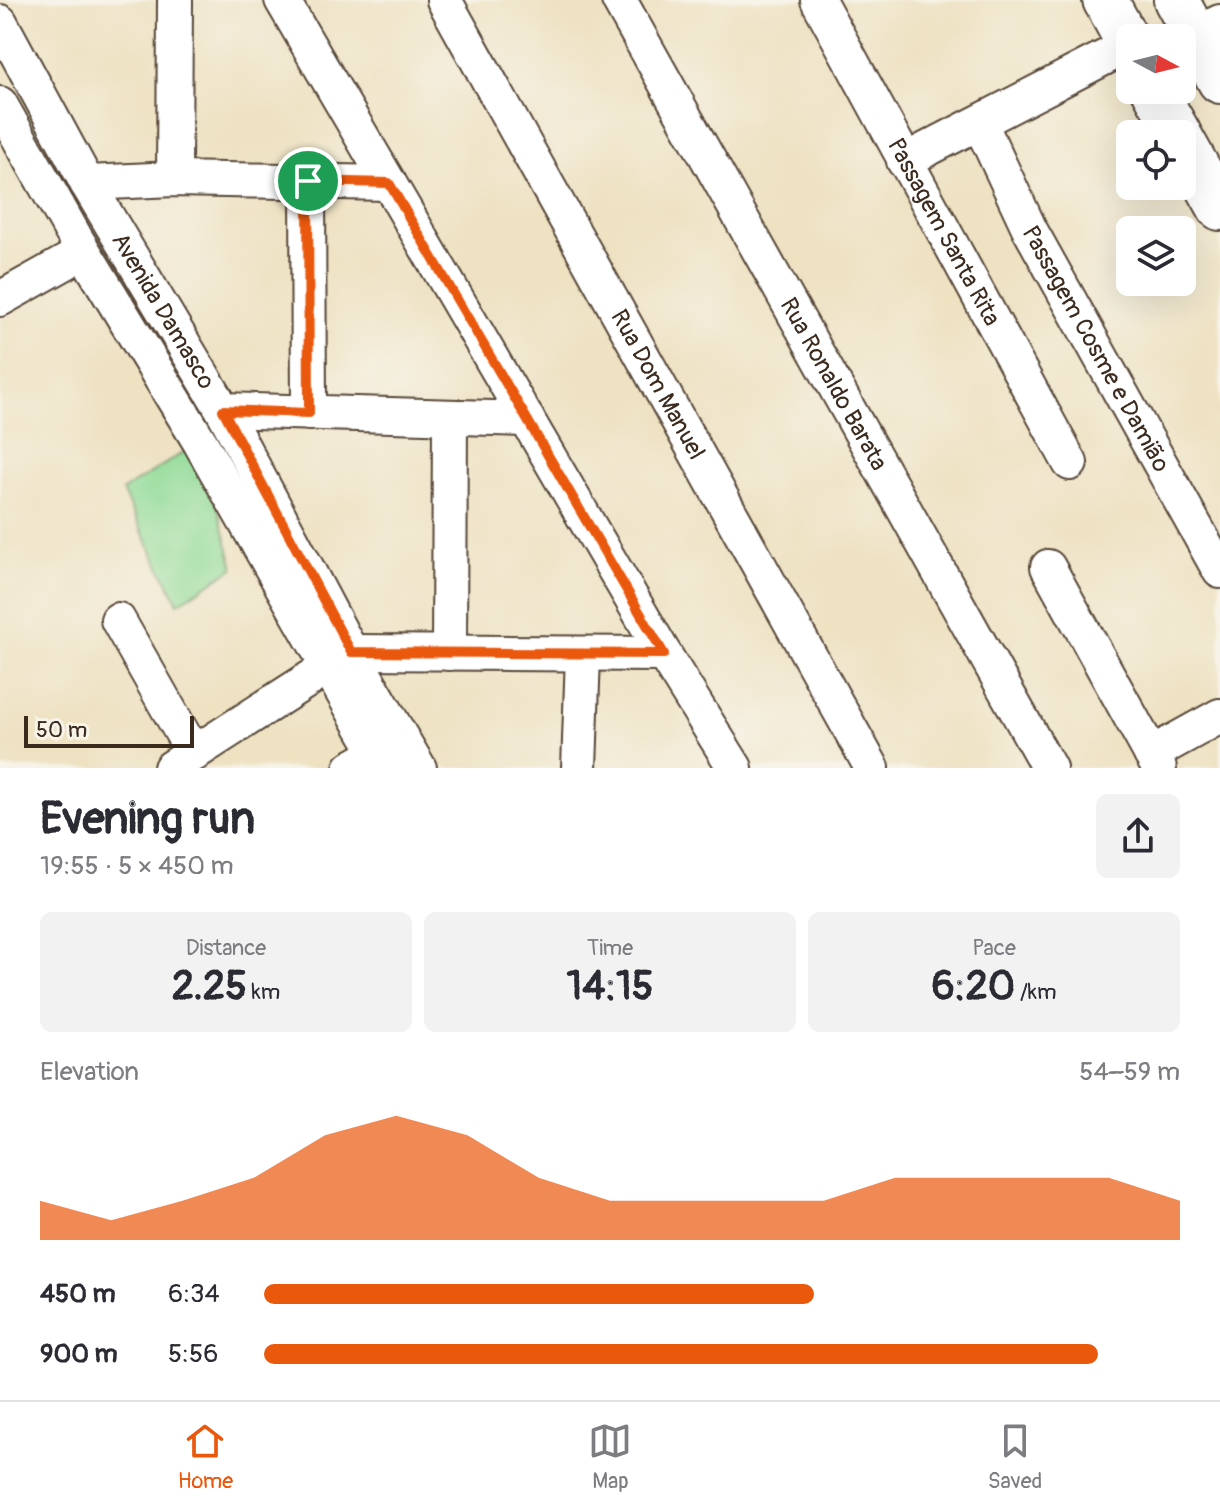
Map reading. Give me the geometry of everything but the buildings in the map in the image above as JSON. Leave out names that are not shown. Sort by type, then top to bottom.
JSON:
[{"type":"main road","points":[[1105,0],[1118,24]]},
{"type":"main road","points":[[1197,19],[1220,81]]},
{"type":"main road","points":[[1196,165],[1220,208]]},
{"type":"street","points":[[174,179],[175,0]]},
{"type":"street","points":[[282,0],[664,654],[735,768]]},
{"type":"street","name":"Rua Dom Manuel","points":[[444,0],[872,768]]},
{"type":"street","name":"Rua Ronaldo Barata","points":[[619,0],[1049,768]]},
{"type":"street","name":"Passagem Santa Rita","points":[[827,3],[904,161],[1070,463]]},
{"type":"street","name":"Avenida Damasco","points":[[0,22],[87,183],[223,410],[340,659],[372,763]]},
{"type":"street","points":[[904,161],[1116,53]]},
{"type":"street","name":"Avenida Damasco","points":[[0,104],[76,239],[200,442],[340,659],[419,768]]},
{"type":"street","name":"Passagem Cosme e Damião","points":[[980,123],[1030,230],[1220,571]]},
{"type":"street","points":[[87,183],[174,179],[389,183]]},
{"type":"street","points":[[308,181],[309,413]]},
{"type":"street","points":[[0,299],[66,262]]},
{"type":"street","points":[[223,410],[527,419]]},
{"type":"street","points":[[449,653],[450,417]]},
{"type":"street","points":[[1048,567],[1155,761],[1220,716]]},
{"type":"street","points":[[118,620],[182,761],[340,659],[449,653],[664,654]]},
{"type":"street","points":[[579,768],[583,655]]},
{"type":"green space","points":[[200,442],[234,568],[178,603],[122,491]]},
{"type":"route","points":[[308,181],[389,183],[664,654],[351,652],[223,410],[309,413],[308,181]]}]
